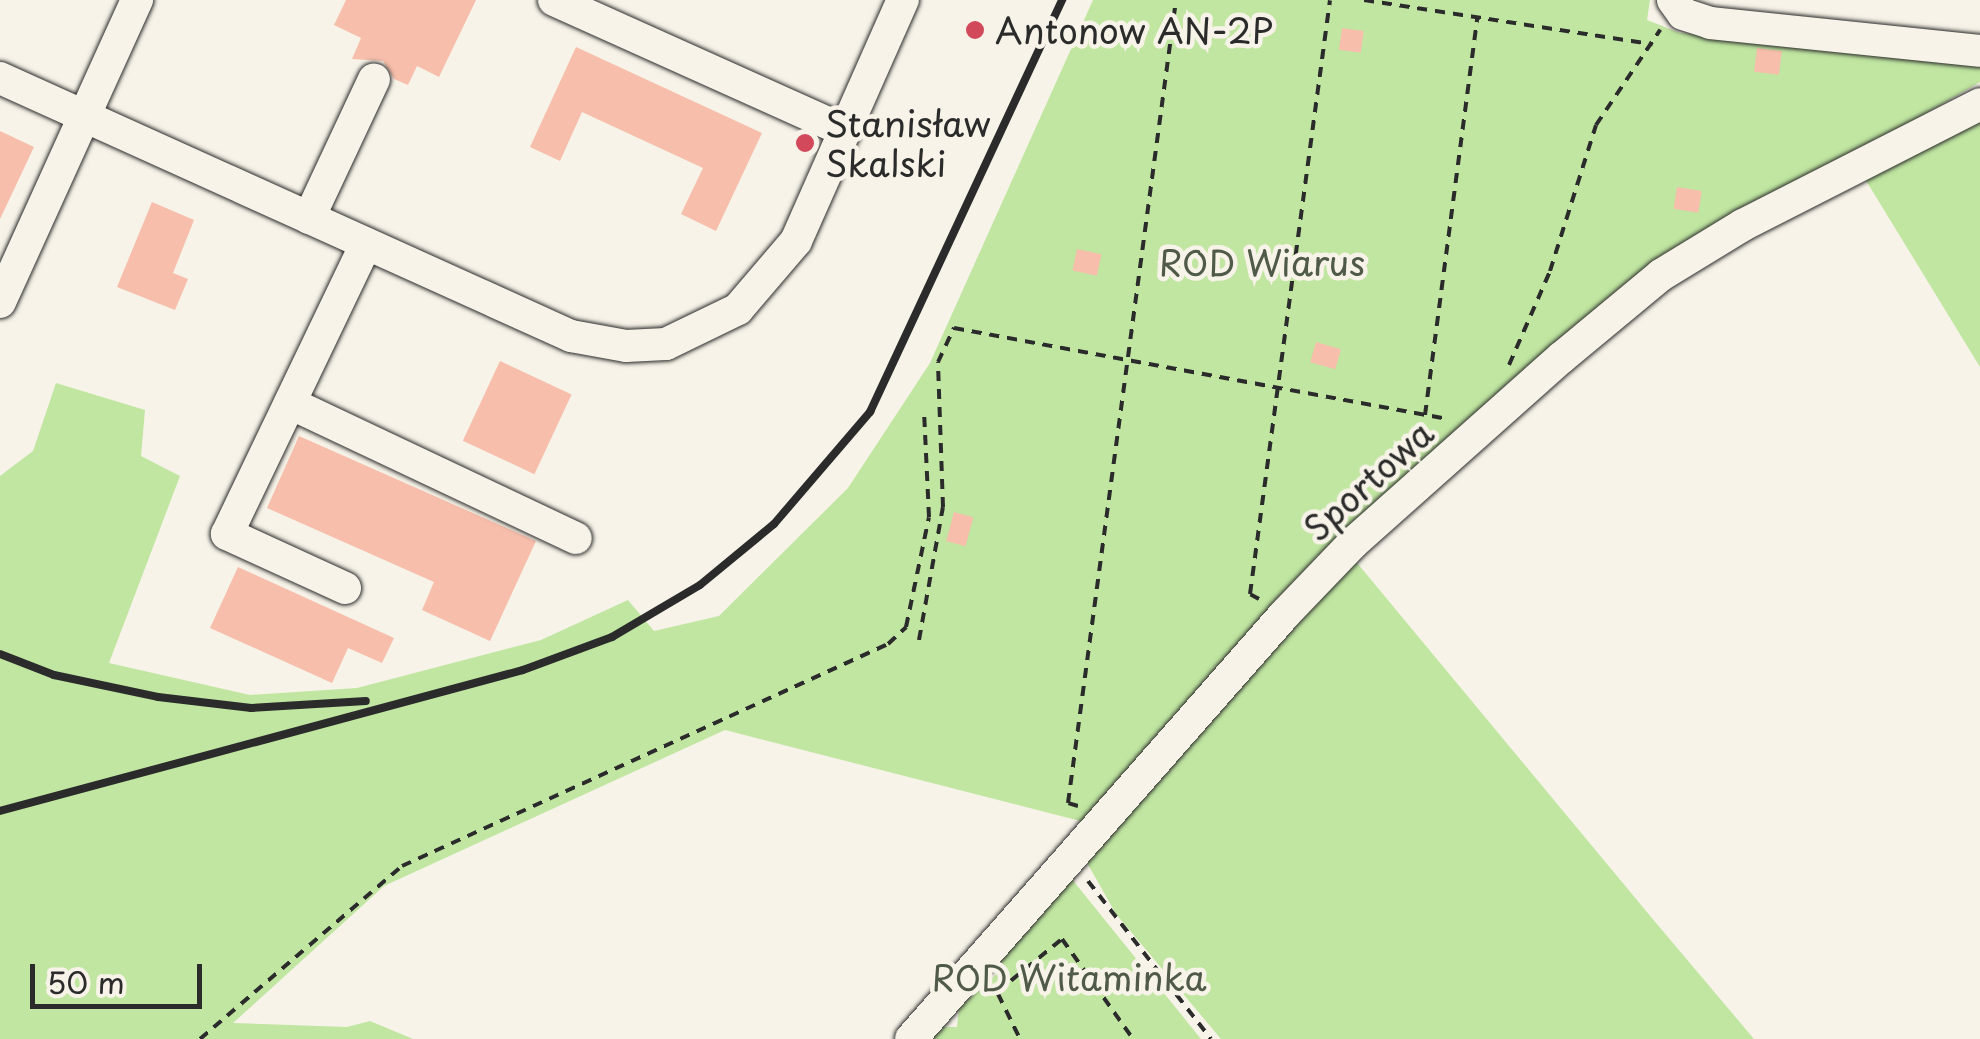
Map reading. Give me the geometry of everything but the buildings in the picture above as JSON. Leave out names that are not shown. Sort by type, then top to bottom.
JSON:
[{"type":"street","points":[[0,302],[137,0]]},
{"type":"street","points":[[554,0],[845,130]]},
{"type":"street","points":[[0,78],[571,336],[626,346],[666,344],[738,309],[767,280],[796,240],[904,0]]},
{"type":"street","points":[[1668,13],[1710,23],[1980,51]]},
{"type":"street","points":[[309,218],[374,79]]},
{"type":"street","name":"Sportowa","points":[[910,1039],[1177,730],[1352,544],[1618,310],[1661,275],[1743,225],[1980,104]]},
{"type":"street","points":[[345,588],[227,534],[366,244]]},
{"type":"street","points":[[290,403],[576,538]]},
{"type":"path","points":[[1083,808],[1068,803],[1132,360],[1176,0]]},
{"type":"path","points":[[1271,606],[1250,594],[1330,0]]},
{"type":"path","points":[[1364,0],[1652,44]]},
{"type":"path","points":[[1501,382],[1550,271],[1596,126],[1652,44],[1668,13]]},
{"type":"path","points":[[1425,417],[1477,18]]},
{"type":"path","points":[[919,640],[944,507],[938,362],[954,328],[1452,420]]},
{"type":"path","points":[[200,1039],[402,866],[888,644],[906,627],[929,516],[924,411]]},
{"type":"path","points":[[1072,856],[1110,917],[1211,1039]]},
{"type":"path","points":[[997,992],[1062,939],[1133,1039]]},
{"type":"path","points":[[992,980],[1020,1039]]},
{"type":"green space","name":"ROD Wiarus","points":[[1093,0],[1650,0],[1647,20],[1680,33],[1966,57],[1980,62],[1980,82],[1625,289],[1088,823],[725,730],[384,886],[233,1023],[347,1027],[370,1021],[413,1039],[0,1039],[0,476],[33,451],[56,383],[145,410],[141,456],[180,476],[109,663],[250,695],[357,688],[541,640],[628,600],[654,631],[719,616],[848,488],[930,363]]},
{"type":"green space","points":[[1980,117],[1980,367],[1862,174]]},
{"type":"green space","points":[[1353,558],[1754,1039],[1221,1039],[1116,914],[1086,861]]},
{"type":"green space","name":"ROD Witaminka","points":[[1071,878],[1201,1039],[930,1039],[939,1027],[957,1027],[959,1008],[1001,970],[998,962]]},
{"type":"railway","points":[[0,811],[523,670],[612,637],[700,585],[774,524],[870,412],[1062,0]]},
{"type":"railway","points":[[0,654],[54,675],[158,697],[251,708],[366,701]]},
{"type":"place","name":"Antonow AN-2P","points":[[975,30]]},
{"type":"place","name":"Stanisław Skalski","points":[[805,143]]}]
